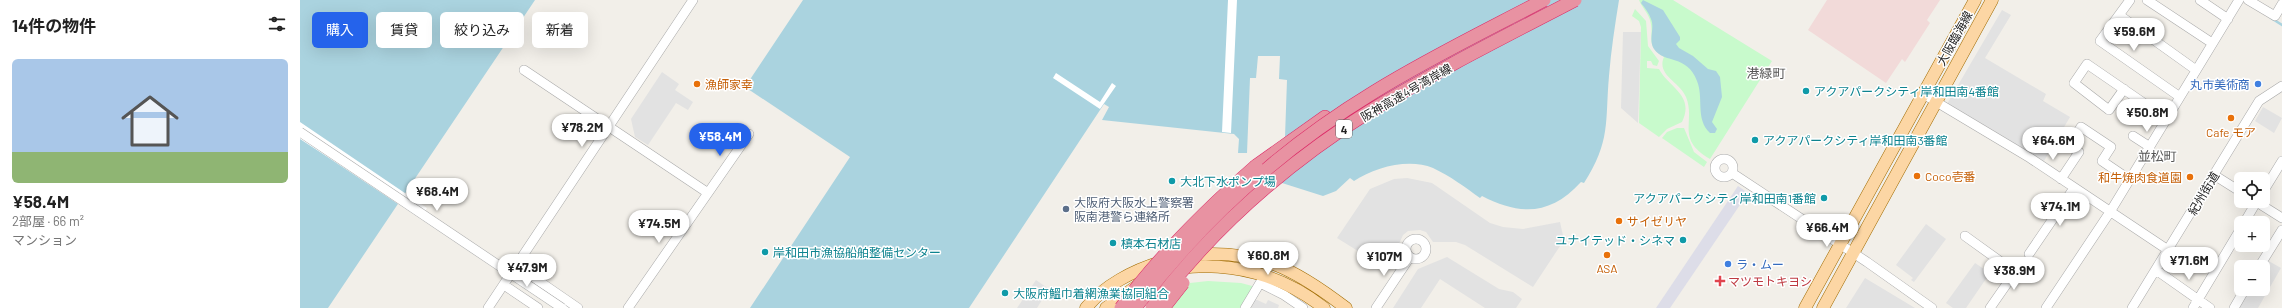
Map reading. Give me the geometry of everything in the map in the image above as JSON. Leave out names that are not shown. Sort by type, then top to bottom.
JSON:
[{"type":"highway","name":"阪神高速4号湾岸線","points":[[1135,308],[1202,230],[1257,178],[1288,152],[1373,92],[1544,0]]},
{"type":"highway","name":"阪神高速4号湾岸線","points":[[1152,308],[1213,237],[1275,180],[1305,156],[1370,112],[1575,0]]},
{"type":"highway","name":"4","points":[[1121,308],[1170,248],[1223,195],[1256,166],[1322,119],[1373,92]]},
{"type":"highway","name":"4","points":[[1164,308],[1215,243],[1275,180]]},
{"type":"main road","name":"大阪臨海線","points":[[1805,308],[1975,0]]},
{"type":"main road","name":"大阪臨海線","points":[[1823,308],[1992,0]]},
{"type":"main road","points":[[1086,308],[1104,292],[1148,266],[1192,255],[1252,257],[1277,263],[1299,274],[1346,308]]},
{"type":"main road","points":[[1106,308],[1116,299],[1163,270],[1192,266],[1213,266],[1247,270],[1264,274],[1295,288],[1324,308]]},
{"type":"street","points":[[488,308],[693,0]]},
{"type":"street","points":[[2130,0],[2100,41],[2180,97]]},
{"type":"street","points":[[2147,0],[2212,43]]},
{"type":"street","points":[[2200,0],[2228,19]]},
{"type":"street","points":[[2046,308],[2110,212],[2239,0]]},
{"type":"street","points":[[2248,0],[2275,16],[2282,4]]},
{"type":"street","points":[[2119,15],[2196,70]]},
{"type":"street","points":[[2124,89],[2109,110],[2074,83],[2087,64],[2124,89],[2167,119]]},
{"type":"street","points":[[524,70],[610,125],[708,193]]},
{"type":"street","name":"紀州街道","points":[[2132,308],[2259,101],[2282,86]]},
{"type":"street","points":[[1924,94],[2061,179],[2168,250]]},
{"type":"street","points":[[2061,179],[2079,152],[2069,146],[2081,127],[2111,147],[2102,161],[2130,180]]},
{"type":"street","points":[[300,132],[562,308]]},
{"type":"street","points":[[628,308],[749,134]]},
{"type":"street","points":[[2133,136],[2150,147]]},
{"type":"street","points":[[2270,181],[2282,161]]},
{"type":"street","points":[[1732,173],[1840,244],[1932,308]]},
{"type":"street","points":[[2214,175],[2234,188]]},
{"type":"street","points":[[2029,254],[2074,188]]},
{"type":"street","points":[[2267,208],[2282,218]]},
{"type":"street","points":[[2263,260],[2282,230]]},
{"type":"street","points":[[1965,236],[2015,272]]},
{"type":"street","points":[[2193,308],[2234,240]]},
{"type":"street","points":[[1376,308],[1410,257]]},
{"type":"street","points":[[1990,308],[2022,262]]},
{"type":"street","points":[[516,266],[578,308]]},
{"type":"street","points":[[2156,270],[2210,308]]},
{"type":"street","points":[[1245,308],[1260,283],[1284,295],[1303,308]]},
{"type":"street","points":[[504,285],[538,308]]},
{"type":"street","points":[[2234,308],[2241,296]]},
{"type":"shaded area","points":[[1827,0],[1940,0],[1927,20],[1930,23],[1905,62],[1902,59],[1886,83],[1808,30]]},
{"type":"shaded area","points":[[2002,10],[2011,15],[1985,58],[2046,94],[2043,101],[2070,117],[2044,161],[1947,104]]},
{"type":"shaded area","points":[[1623,32],[1641,32],[1638,123],[1621,108]]},
{"type":"shaded area","points":[[662,72],[679,84],[675,90],[693,102],[688,110],[676,103],[648,145],[635,137],[631,119]]},
{"type":"shaded area","points":[[2263,107],[2282,118],[2274,133],[2255,121]]},
{"type":"shaded area","points":[[1407,178],[1432,183],[1490,223],[1503,227],[1523,229],[1560,222],[1564,240],[1533,287],[1465,245],[1456,242],[1433,242],[1426,232],[1420,230],[1408,231],[1403,235],[1398,246],[1399,252],[1387,269],[1337,238],[1370,189],[1394,179]]},
{"type":"shaded area","points":[[1738,186],[1748,193],[1670,308],[1656,308]]},
{"type":"shaded area","points":[[1926,224],[1946,239],[1914,282],[1911,280],[1913,278],[1896,265]]},
{"type":"shaded area","points":[[1447,257],[1499,289],[1513,292],[1522,299],[1516,308],[1485,308],[1440,279],[1421,308],[1393,308],[1418,269]]},
{"type":"shaded area","points":[[2270,262],[2281,268],[2270,287]]},
{"type":"shaded area","points":[[1975,263],[1990,273],[1966,308],[1953,308],[1946,303]]},
{"type":"shaded area","points":[[1865,278],[1915,308],[1846,308]]},
{"type":"shaded area","points":[[1036,280],[1049,289],[1037,308],[1017,308]]},
{"type":"shaded area","points":[[2245,296],[2265,296],[2258,308],[2237,308]]},
{"type":"shaded area","points":[[1255,299],[1266,304],[1268,300],[1279,305],[1278,308],[1251,308]]},
{"type":"green space","points":[[1639,0],[1673,0],[1772,61],[1710,159],[1699,152],[1693,144],[1690,137],[1689,114],[1686,97],[1663,69],[1662,63],[1664,57],[1654,49],[1652,45],[1650,20]]},
{"type":"green space","points":[[1635,9],[1646,21],[1648,46],[1659,61],[1657,66],[1653,65],[1651,61],[1647,61],[1647,68],[1659,69],[1663,76],[1679,92],[1685,105],[1685,113],[1682,122],[1667,129],[1659,137],[1639,123],[1641,27],[1639,21],[1632,16]]},
{"type":"green space","points":[[1677,128],[1684,128],[1694,152],[1707,162],[1704,167],[1662,138],[1667,132]]},
{"type":"green space","points":[[1208,281],[1241,283],[1256,287],[1243,308],[1170,308],[1190,283]]},
{"type":"water","points":[[300,0],[535,0],[524,16],[524,12],[440,12],[440,48],[503,48],[328,308],[300,308]]},
{"type":"water","points":[[803,0],[1619,0],[1611,57],[1605,131],[1599,155],[1584,183],[1581,182],[1570,193],[1547,206],[1535,209],[1523,209],[1510,207],[1482,196],[1480,198],[1439,171],[1424,165],[1413,164],[1403,164],[1382,168],[1354,181],[1350,178],[1336,191],[1323,196],[1282,183],[1261,157],[1285,137],[1287,80],[1279,79],[1280,56],[1258,56],[1256,78],[1250,78],[1247,153],[1238,153],[1239,139],[1234,134],[1102,120],[1109,107],[1104,104],[969,308],[750,308],[850,157],[745,87]]},
{"type":"water","points":[[1643,0],[1663,10],[1680,37],[1680,40],[1676,44],[1679,48],[1693,56],[1708,69],[1716,71],[1720,77],[1722,97],[1712,122],[1717,129],[1715,133],[1710,133],[1705,127],[1701,115],[1699,88],[1693,72],[1682,63],[1658,54],[1654,49],[1652,45],[1652,23],[1648,13],[1641,3]]},
{"type":"pier","points":[[1228,0],[1237,0],[1231,133],[1222,132]]},
{"type":"pier","points":[[1056,73],[1100,102],[1112,83],[1116,86],[1100,109],[1053,78]]},
{"type":"pier","points":[[300,122],[427,208],[425,211],[572,308],[554,308],[300,139]]},
{"type":"waterway","points":[[2271,18],[2282,25]]},
{"type":"place","name":"漁師家幸","points":[[697,84]]},
{"type":"place","name":"丸市美術商","points":[[2258,84]]},
{"type":"place","name":"アクアパークシティ岸和田南4番館","points":[[1806,91]]},
{"type":"place","name":"Cafe モア","points":[[2231,118]]},
{"type":"place","name":"アクアパークシティ岸和田南3番館","points":[[1755,140]]},
{"type":"place","name":"Coco壱番","points":[[1917,176]]},
{"type":"place","name":"和牛焼肉食道園","points":[[2190,177]]},
{"type":"place","name":"大北下水ポンプ場","points":[[1172,181]]},
{"type":"place","name":"アクアパークシティ岸和田南1番館","points":[[1824,198]]},
{"type":"place","name":"大阪府大阪水上警察署 阪南港警ら連絡所","points":[[1066,209]]},
{"type":"place","name":"サイゼリヤ","points":[[1619,221]]},
{"type":"place","name":"ユナイテッド・シネマ","points":[[1683,240]]},
{"type":"place","name":"槙本石材店","points":[[1113,243]]},
{"type":"place","name":"岸和田市漁協船舶整備センター","points":[[765,252]]},
{"type":"place","name":"ASA","points":[[1607,255]]},
{"type":"place","name":"ラ・ムー","points":[[1728,264]]},
{"type":"place","name":"マツモトキヨシ","points":[[1720,281]]},
{"type":"place","name":"大阪府鰮巾着網漁業協同組合","points":[[1005,293]]},
{"type":"district","name":"港緑町","points":[[1766,73]]},
{"type":"district","name":"並松町","points":[[2157,156]]}]
